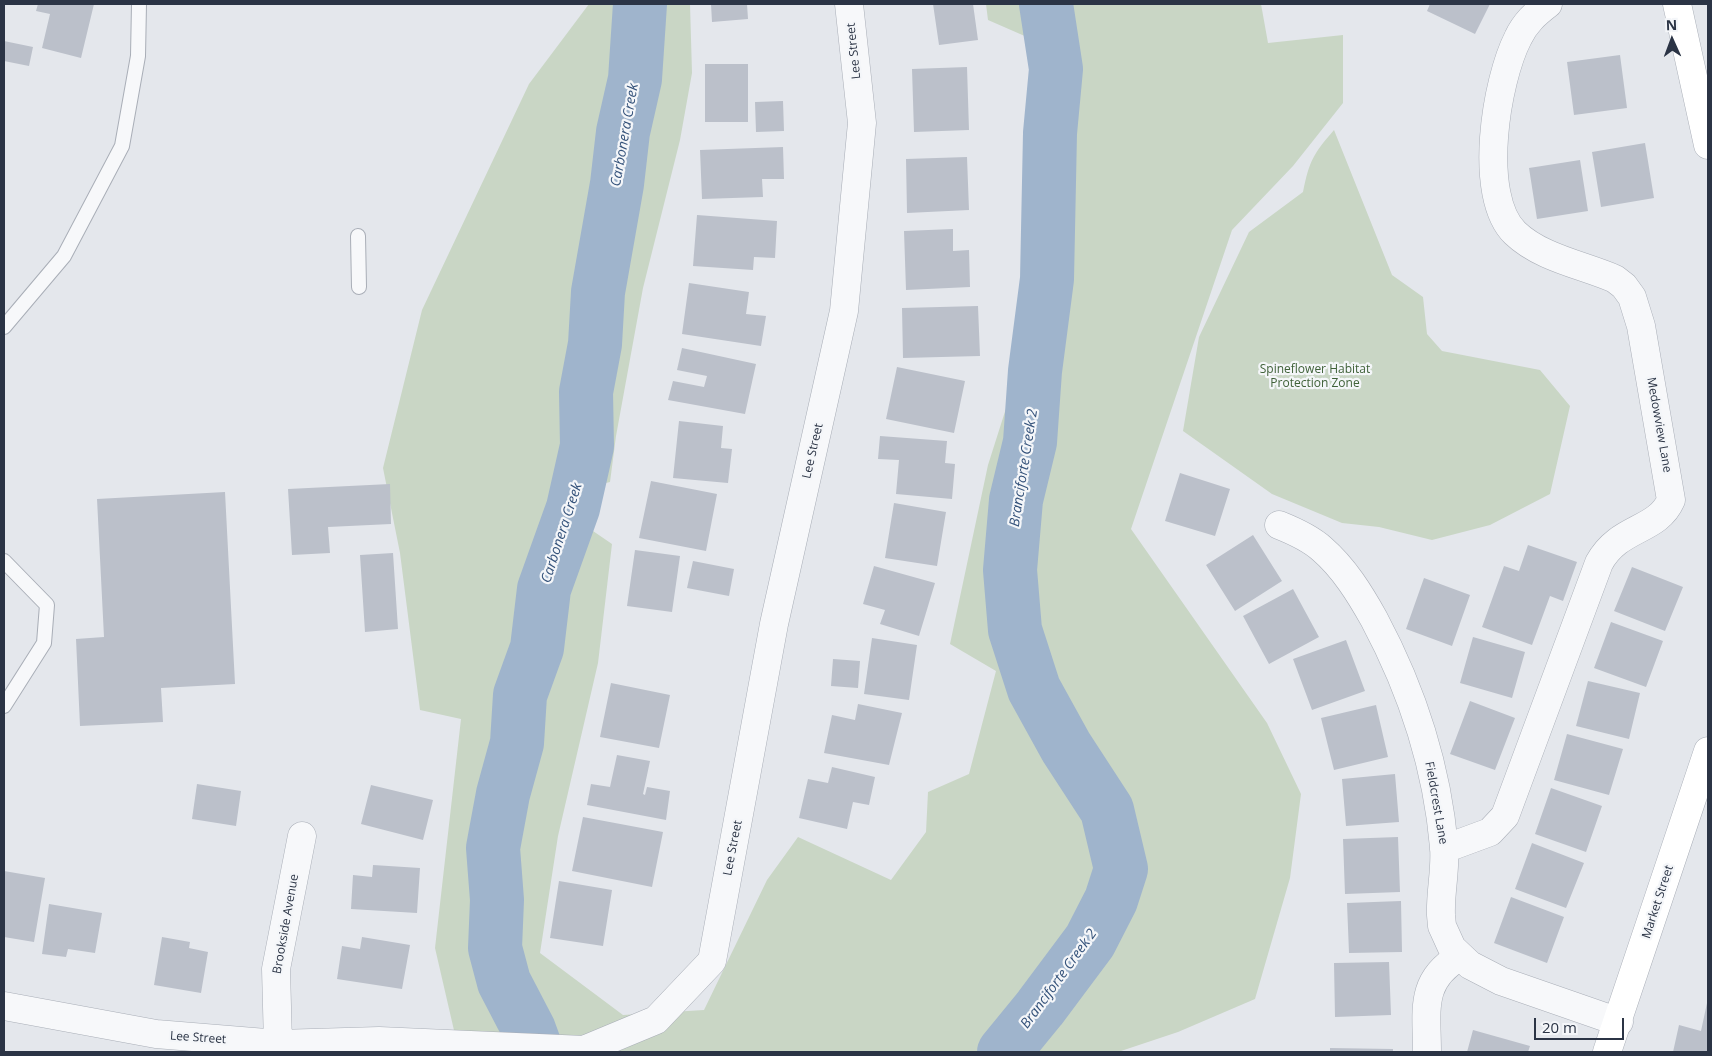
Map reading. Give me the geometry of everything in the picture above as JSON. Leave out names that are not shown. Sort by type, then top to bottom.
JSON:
[{"type":"street","name":"Lee Street","points":[[4,1006],[156,1034],[278,1044],[379,1040],[584,1050],[656,1020],[712,961],[774,624],[844,311],[862,123],[849,4]]},
{"type":"street","name":"Medowview Lane","points":[[1444,849],[1490,832],[1505,816],[1599,563],[1614,542],[1638,527],[1656,521],[1666,512],[1671,500],[1646,348],[1632,297],[1624,286],[1615,279],[1536,248],[1524,240],[1509,226],[1498,203],[1494,180],[1495,133],[1502,84],[1509,58],[1519,36],[1532,16],[1548,4]]},
{"type":"street","points":[[1678,4],[1708,145]]},
{"type":"street","name":"Fieldcrest Lane","points":[[1279,525],[1314,542],[1338,565],[1364,601],[1405,681],[1423,734],[1438,806],[1444,849],[1441,916],[1447,939],[1459,957],[1476,969],[1501,981],[1619,1022]]},
{"type":"street","name":"Market Street","points":[[1607,1052],[1619,1022],[1708,750]]},
{"type":"street","name":"Brookside Avenue","points":[[278,1044],[276,969],[302,836]]},
{"type":"street","points":[[1427,1052],[1427,1004],[1430,987],[1442,969],[1459,957]]},
{"type":"lane","points":[[4,327],[64,256],[122,146],[138,56],[139,4]]},
{"type":"lane","points":[[358,236],[359,287]]},
{"type":"lane","points":[[4,561],[47,605],[44,643],[4,706]]},
{"type":"green space","points":[[589,4],[690,4],[692,73],[680,140],[643,288],[616,436],[610,482],[589,487],[574,518],[612,544],[598,663],[558,836],[540,953],[623,1015],[704,1010],[767,880],[798,837],[891,880],[926,832],[928,792],[969,774],[996,671],[950,644],[988,465],[1022,358],[1042,210],[1043,44],[988,20],[986,4],[1261,4],[1268,43],[1343,35],[1343,103],[1293,166],[1232,230],[1131,529],[1267,723],[1301,794],[1290,878],[1255,999],[1178,1032],[1118,1052],[459,1052],[435,948],[461,719],[420,710],[400,553],[383,468],[422,310],[529,84]]},
{"type":"green space","name":"Spineflower Habitat Protection Zone","points":[[1334,130],[1392,275],[1423,297],[1427,334],[1442,351],[1540,370],[1570,406],[1550,494],[1490,525],[1432,540],[1379,527],[1342,523],[1272,494],[1183,431],[1199,337],[1249,232],[1303,192],[1313,158]]},
{"type":"building","points":[[38,4],[94,4],[81,58],[42,48],[50,14],[36,11]]},
{"type":"building","points":[[711,4],[747,4],[748,19],[712,22]]},
{"type":"building","points":[[933,4],[973,4],[978,40],[939,45]]},
{"type":"building","points":[[1430,4],[1490,4],[1475,34],[1427,11]]},
{"type":"building","points":[[4,41],[33,47],[29,66],[4,61]]},
{"type":"building","points":[[1620,55],[1627,108],[1574,115],[1567,62]]},
{"type":"building","points":[[705,64],[748,64],[748,122],[705,122]]},
{"type":"building","points":[[967,67],[969,130],[914,132],[912,69]]},
{"type":"building","points":[[783,101],[784,131],[756,132],[755,102]]},
{"type":"building","points":[[1645,143],[1654,198],[1601,207],[1592,152]]},
{"type":"building","points":[[783,147],[784,179],[762,179],[763,197],[702,199],[700,150]]},
{"type":"building","points":[[967,157],[969,210],[907,213],[906,159]]},
{"type":"building","points":[[1580,160],[1588,211],[1537,219],[1529,168]]},
{"type":"building","points":[[697,215],[777,221],[775,258],[754,257],[753,270],[693,266]]},
{"type":"building","points":[[953,229],[953,251],[969,250],[970,287],[906,290],[904,231]]},
{"type":"building","points":[[689,283],[749,292],[746,314],[766,316],[761,346],[682,334]]},
{"type":"building","points":[[978,306],[980,356],[903,358],[902,308]]},
{"type":"building","points":[[682,348],[756,364],[745,414],[668,400],[673,381],[704,387],[707,376],[677,370]]},
{"type":"building","points":[[897,367],[965,381],[954,433],[886,419]]},
{"type":"building","points":[[679,421],[723,426],[721,448],[732,449],[728,483],[673,478]]},
{"type":"building","points":[[880,436],[947,441],[945,463],[955,464],[952,499],[896,494],[899,460],[878,459]]},
{"type":"building","points":[[1180,473],[1230,489],[1215,536],[1165,521]]},
{"type":"building","points":[[651,481],[717,494],[706,551],[639,538]]},
{"type":"building","points":[[390,484],[391,524],[328,527],[330,553],[292,555],[288,489]]},
{"type":"building","points":[[225,492],[235,684],[161,688],[163,722],[80,726],[76,639],[104,637],[97,499]]},
{"type":"building","points":[[894,503],[946,512],[937,566],[885,558]]},
{"type":"building","points":[[1253,535],[1282,581],[1235,611],[1206,565]]},
{"type":"building","points":[[1528,545],[1577,562],[1563,601],[1550,596],[1532,645],[1482,627],[1504,566],[1519,571]]},
{"type":"building","points":[[635,550],[680,556],[672,612],[627,606]]},
{"type":"building","points":[[393,553],[398,629],[365,632],[360,555]]},
{"type":"building","points":[[693,561],[734,569],[729,596],[687,588]]},
{"type":"building","points":[[874,566],[935,583],[919,636],[880,624],[885,610],[863,604]]},
{"type":"building","points":[[1632,567],[1683,587],[1665,631],[1614,611]]},
{"type":"building","points":[[1424,578],[1470,595],[1452,646],[1406,629]]},
{"type":"building","points":[[1293,589],[1319,637],[1269,664],[1243,616]]},
{"type":"building","points":[[1611,622],[1663,641],[1646,687],[1594,668]]},
{"type":"building","points":[[1473,637],[1525,652],[1512,698],[1460,683]]},
{"type":"building","points":[[872,638],[917,645],[909,700],[864,694]]},
{"type":"building","points":[[1346,640],[1365,691],[1312,710],[1293,659]]},
{"type":"building","points":[[833,659],[860,661],[858,688],[831,686]]},
{"type":"building","points":[[1588,681],[1640,693],[1629,739],[1576,726]]},
{"type":"building","points":[[611,683],[670,695],[659,748],[600,737]]},
{"type":"building","points":[[1470,701],[1515,718],[1495,770],[1450,754]]},
{"type":"building","points":[[858,704],[902,713],[889,765],[824,753],[832,715],[855,720]]},
{"type":"building","points":[[1376,705],[1388,757],[1334,770],[1321,718]]},
{"type":"building","points":[[1567,734],[1623,749],[1609,795],[1554,780]]},
{"type":"building","points":[[617,755],[650,761],[643,794],[645,795],[647,787],[670,791],[666,820],[587,805],[591,784],[610,787]]},
{"type":"building","points":[[832,767],[875,777],[869,805],[853,802],[847,829],[799,818],[808,779],[828,783]]},
{"type":"building","points":[[1395,774],[1399,822],[1346,826],[1342,779]]},
{"type":"building","points":[[197,784],[241,791],[236,826],[192,819]]},
{"type":"building","points":[[371,785],[433,800],[423,840],[361,824]]},
{"type":"building","points":[[1551,788],[1602,806],[1586,852],[1535,834]]},
{"type":"building","points":[[583,817],[663,832],[652,887],[572,871]]},
{"type":"building","points":[[1398,837],[1400,892],[1345,894],[1343,839]]},
{"type":"building","points":[[1532,843],[1584,863],[1566,908],[1515,889]]},
{"type":"building","points":[[373,865],[420,868],[417,913],[351,909],[353,875],[372,877]]},
{"type":"building","points":[[4,871],[45,878],[34,942],[4,937]]},
{"type":"building","points":[[559,881],[612,890],[603,946],[550,938]]},
{"type":"building","points":[[1511,897],[1564,917],[1547,963],[1494,943]]},
{"type":"building","points":[[1401,901],[1402,952],[1349,953],[1347,903]]},
{"type":"building","points":[[49,904],[102,913],[95,953],[68,949],[66,957],[42,954]]},
{"type":"building","points":[[162,937],[190,942],[189,948],[208,952],[201,993],[154,985]]},
{"type":"building","points":[[362,937],[410,945],[402,989],[337,979],[342,946],[360,949]]},
{"type":"building","points":[[1389,962],[1391,1015],[1335,1017],[1334,963]]},
{"type":"building","points":[[1707,1003],[1708,1052],[1673,1052],[1679,1025],[1701,1031]]},
{"type":"building","points":[[1473,1030],[1530,1046],[1528,1052],[1467,1052]]},
{"type":"building","points":[[1330,1048],[1393,1049],[1393,1052],[1330,1052]]},
{"type":"waterway","name":"Carbonera Creek","points":[[537,1052],[529,1030],[504,982],[495,948],[497,900],[493,848],[503,794],[517,743],[520,695],[537,648],[544,589],[573,508],[587,446],[586,392],[595,344],[598,292],[617,184],[623,132],[635,79],[640,4]]},
{"type":"waterway","name":"Branciforte Creek 2","points":[[1004,1052],[1040,1008],[1090,941],[1111,900],[1121,869],[1107,810],[1066,747],[1034,689],[1015,630],[1010,570],[1016,500],[1030,442],[1035,371],[1047,279],[1050,133],[1056,69],[1046,4]]}]
